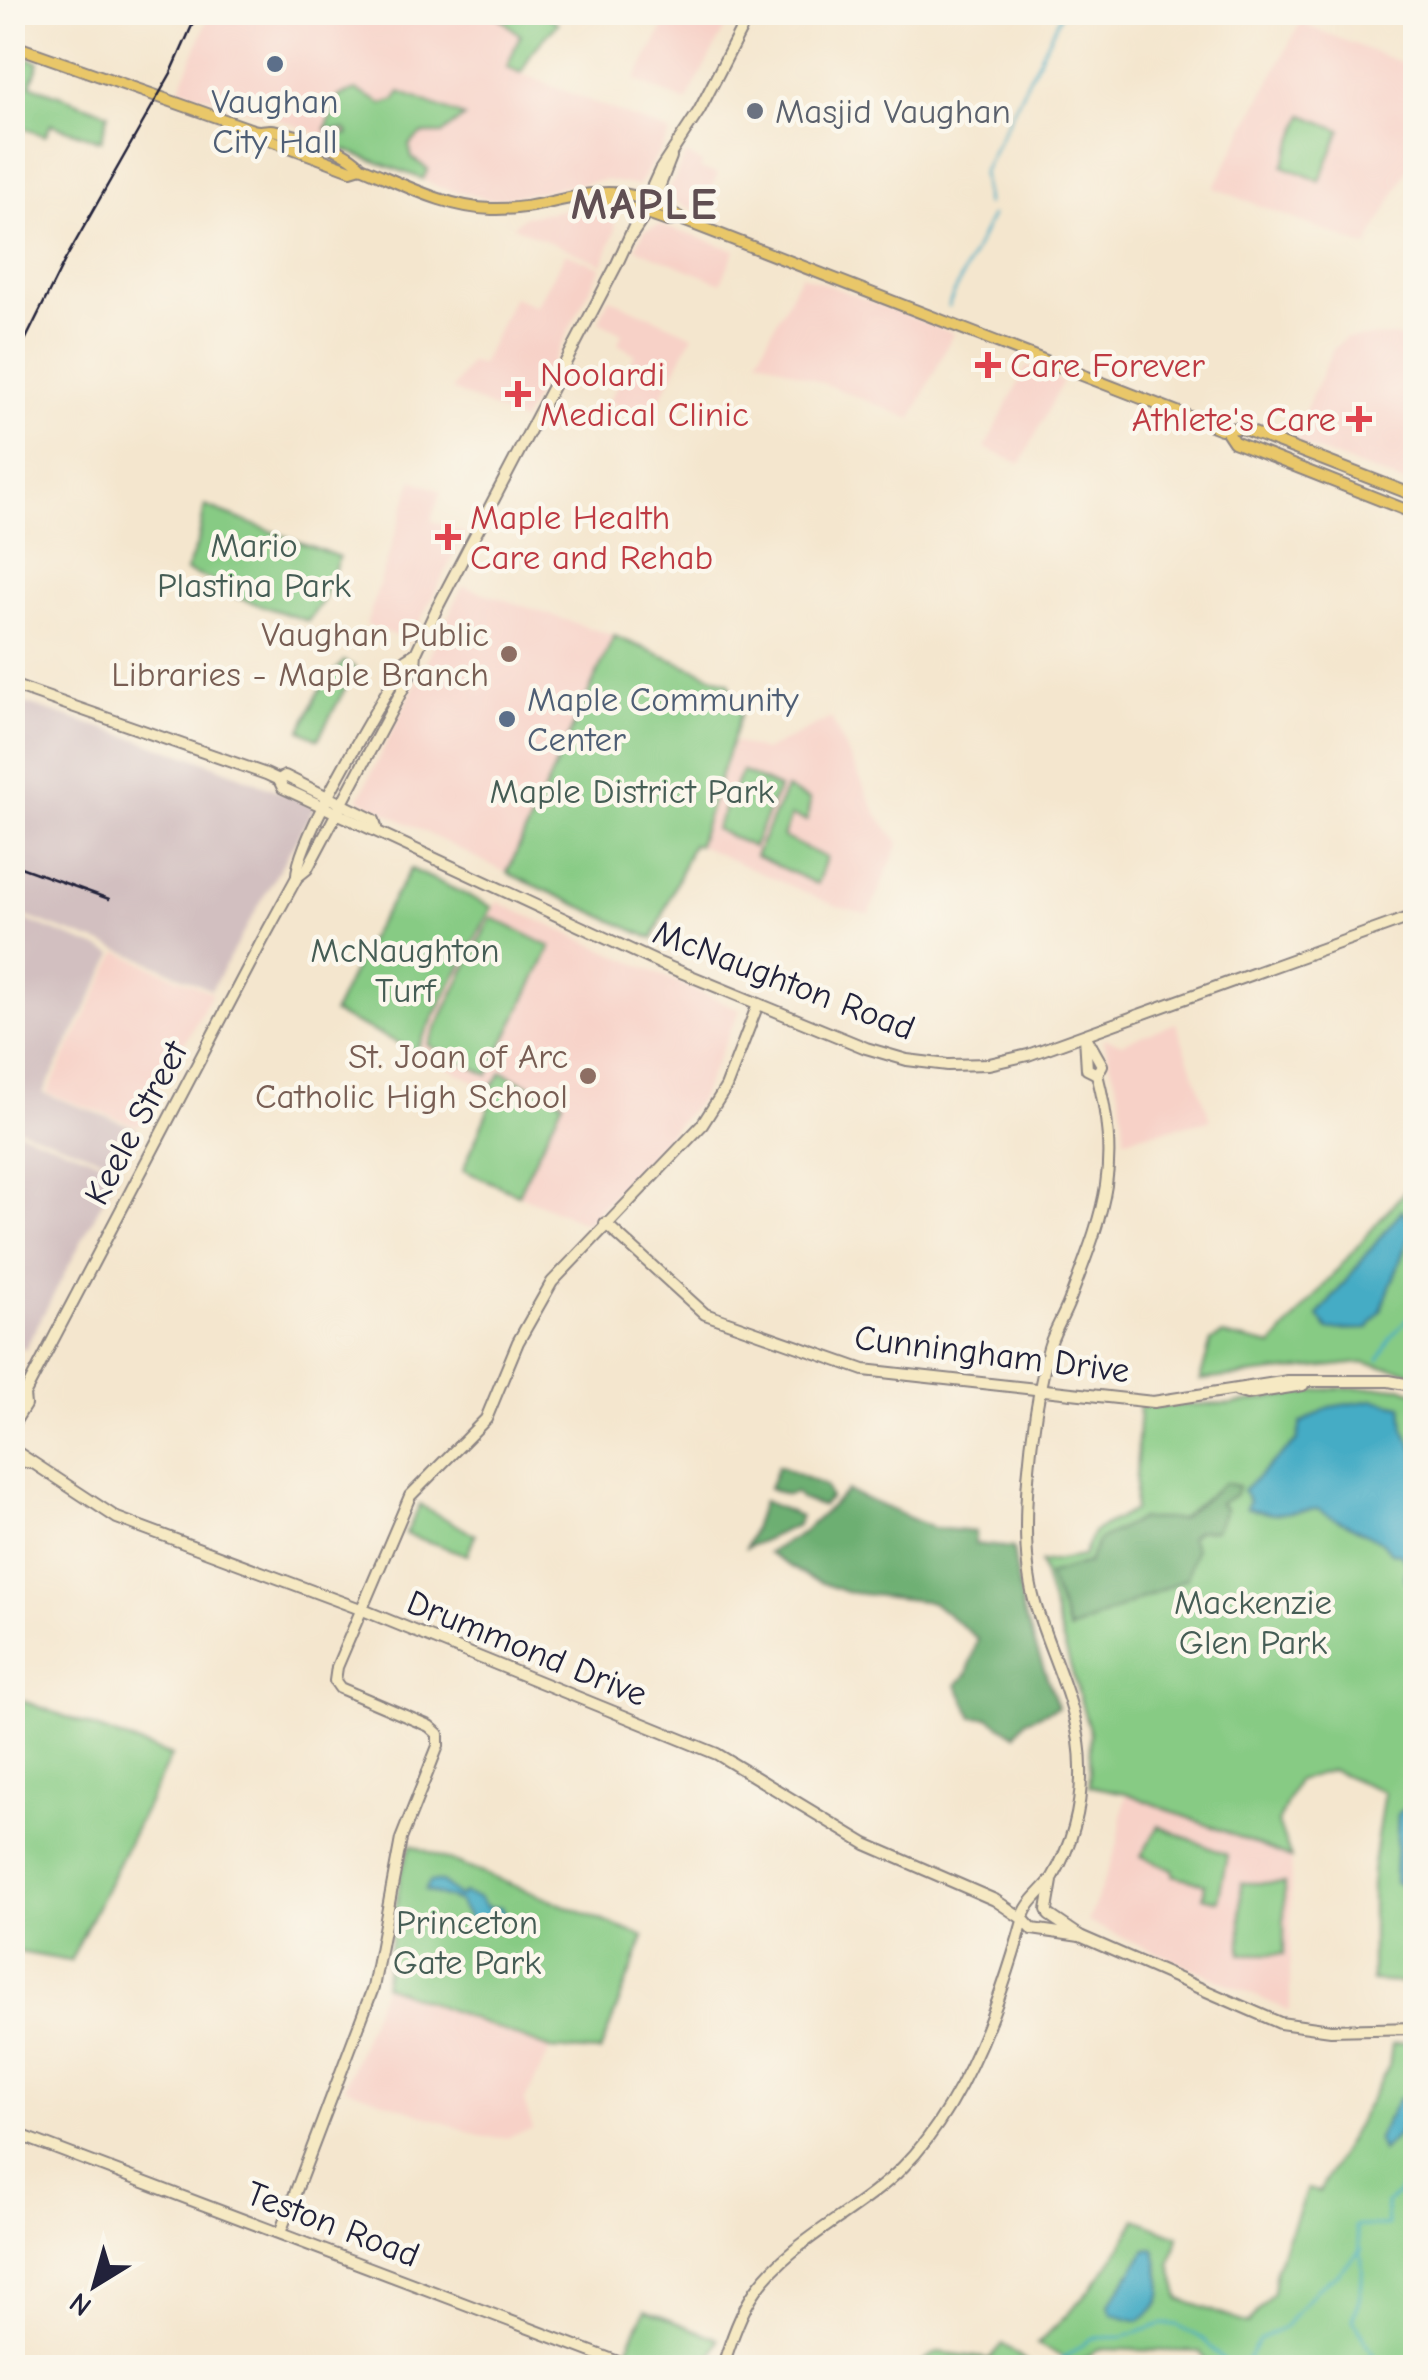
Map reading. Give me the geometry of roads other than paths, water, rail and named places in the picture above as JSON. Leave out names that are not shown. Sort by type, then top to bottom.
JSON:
[{"type":"main road","points":[[12,44],[263,132],[270,128],[314,143],[355,159],[361,167],[466,207],[506,209],[590,194],[649,201],[680,219],[1226,430],[1240,428],[1416,496]]},
{"type":"main road","points":[[590,194],[667,221],[680,219]]},
{"type":"main road","points":[[1226,430],[1234,442],[1416,514]]},
{"type":"street","name":"Keele Street","points":[[12,1404],[24,1395],[297,877],[296,863],[415,666],[416,653],[649,201],[663,164],[671,157],[750,12]]},
{"type":"street","name":"McNaughton Road","points":[[12,686],[279,780],[285,776],[333,805],[374,820],[376,827],[659,963],[866,1048],[907,1060],[948,1065],[1014,1058],[1416,915]]},
{"type":"street","points":[[280,2233],[373,1988],[395,1859],[438,1746],[438,1734],[429,1726],[359,1698],[335,1681],[410,1496],[486,1420],[544,1292],[605,1223],[702,1125],[726,1087],[758,1004]]},
{"type":"street","points":[[722,2368],[756,2290],[798,2248],[874,2194],[906,2165],[938,2124],[1016,1954],[1023,1920],[1052,1877],[1077,1816],[1082,1767],[1076,1718],[1034,1598],[1028,1568],[1028,1486],[1049,1346],[1106,1195],[1111,1138],[1096,1074],[1087,1069],[1085,1035]]},
{"type":"street","name":"Cunningham Drive","points":[[605,1223],[715,1319],[864,1370],[1153,1402],[1236,1390],[1247,1394],[1316,1382],[1388,1381],[1416,1386]]},
{"type":"street","name":"Keele Street","points":[[12,1426],[25,1405],[24,1395]]},
{"type":"street","name":"Drummond Drive","points":[[12,1449],[117,1518],[363,1610],[718,1754],[866,1844],[995,1900],[1032,1930],[1080,1936]]},
{"type":"street","name":"Drummond Drive","points":[[12,1459],[31,1462]]},
{"type":"street","points":[[1016,1954],[1041,1929],[1048,1912],[1052,1877]]},
{"type":"street","name":"Drummond Drive","points":[[995,1900],[1032,1904],[1080,1936]]},
{"type":"street","points":[[1080,1936],[1280,2023],[1331,2030],[1416,2028]]},
{"type":"street","name":"Teston Road","points":[[12,2132],[634,2368]]},
{"type":"water","points":[[1402,1210],[1413,1227],[1381,1311],[1368,1329],[1328,1330],[1318,1316]]},
{"type":"water","points":[[1373,1400],[1402,1406],[1404,1429],[1415,1451],[1415,1594],[1404,1577],[1407,1564],[1401,1554],[1391,1553],[1382,1542],[1317,1509],[1273,1514],[1246,1508],[1249,1501],[1243,1490],[1297,1441],[1301,1423],[1330,1407]]},
{"type":"water","points":[[1405,1808],[1415,1816],[1405,1844],[1400,1885],[1395,1882],[1398,1813]]},
{"type":"water","points":[[430,1882],[442,1882],[459,1897],[463,1893],[478,1898],[486,1908],[501,1907],[504,1913],[496,1929],[472,1923],[459,1902],[425,1890]]},
{"type":"water","points":[[1399,2098],[1408,2109],[1399,2133],[1382,2151],[1377,2138]]},
{"type":"water","points":[[1155,2249],[1162,2290],[1157,2306],[1139,2321],[1112,2314],[1109,2305],[1146,2250]]},
{"type":"waterway","points":[[986,204],[982,173],[1062,12]]},
{"type":"waterway","points":[[948,306],[991,216]]},
{"type":"waterway","points":[[1416,1275],[1416,1290]]},
{"type":"waterway","points":[[1379,1360],[1391,1337],[1416,1310]]},
{"type":"waterway","points":[[1416,1851],[1411,1853],[1416,1860]]},
{"type":"waterway","points":[[1416,1908],[1416,1913]]},
{"type":"waterway","points":[[1373,2368],[1373,2353],[1353,2320],[1362,2273],[1355,2226],[1387,2226],[1386,2203],[1398,2194],[1416,2154]]},
{"type":"waterway","points":[[1062,2359],[1092,2338],[1124,2337],[1162,2324],[1178,2325],[1204,2340],[1229,2366],[1244,2366],[1259,2340],[1285,2326],[1317,2288],[1337,2275],[1362,2249]]},
{"type":"railway","points":[[12,367],[64,262],[171,73],[198,12]]},
{"type":"railway","points":[[12,864],[109,899]]},
{"type":"place","name":"Vaughan City Hall","points":[[275,64]]},
{"type":"place","name":"Masjid Vaughan","points":[[755,111]]},
{"type":"place","name":"Care Forever","points":[[988,365]]},
{"type":"place","name":"Noolardi Medical Clinic","points":[[518,394]]},
{"type":"place","name":"Athlete's Care","points":[[1359,419]]},
{"type":"place","name":"Maple Health Care and Rehab","points":[[448,537]]},
{"type":"place","name":"Vaughan Public Libraries - Maple Branch","points":[[509,654]]},
{"type":"place","name":"Maple Community Center","points":[[507,719]]},
{"type":"place","name":"St. Joan of Arc Catholic High School","points":[[588,1076]]},
{"type":"district","name":"MAPLE","points":[[645,204]]},
{"type":"park label","name":"Mario Plastina Park","points":[[254,565]]},
{"type":"park label","name":"Maple District Park","points":[[632,791]]},
{"type":"park label","name":"McNaughton Turf","points":[[405,970]]},
{"type":"park label","name":"Mackenzie Glen Park","points":[[1253,1622]]},
{"type":"park label","name":"Princeton Gate Park","points":[[467,1942]]}]
